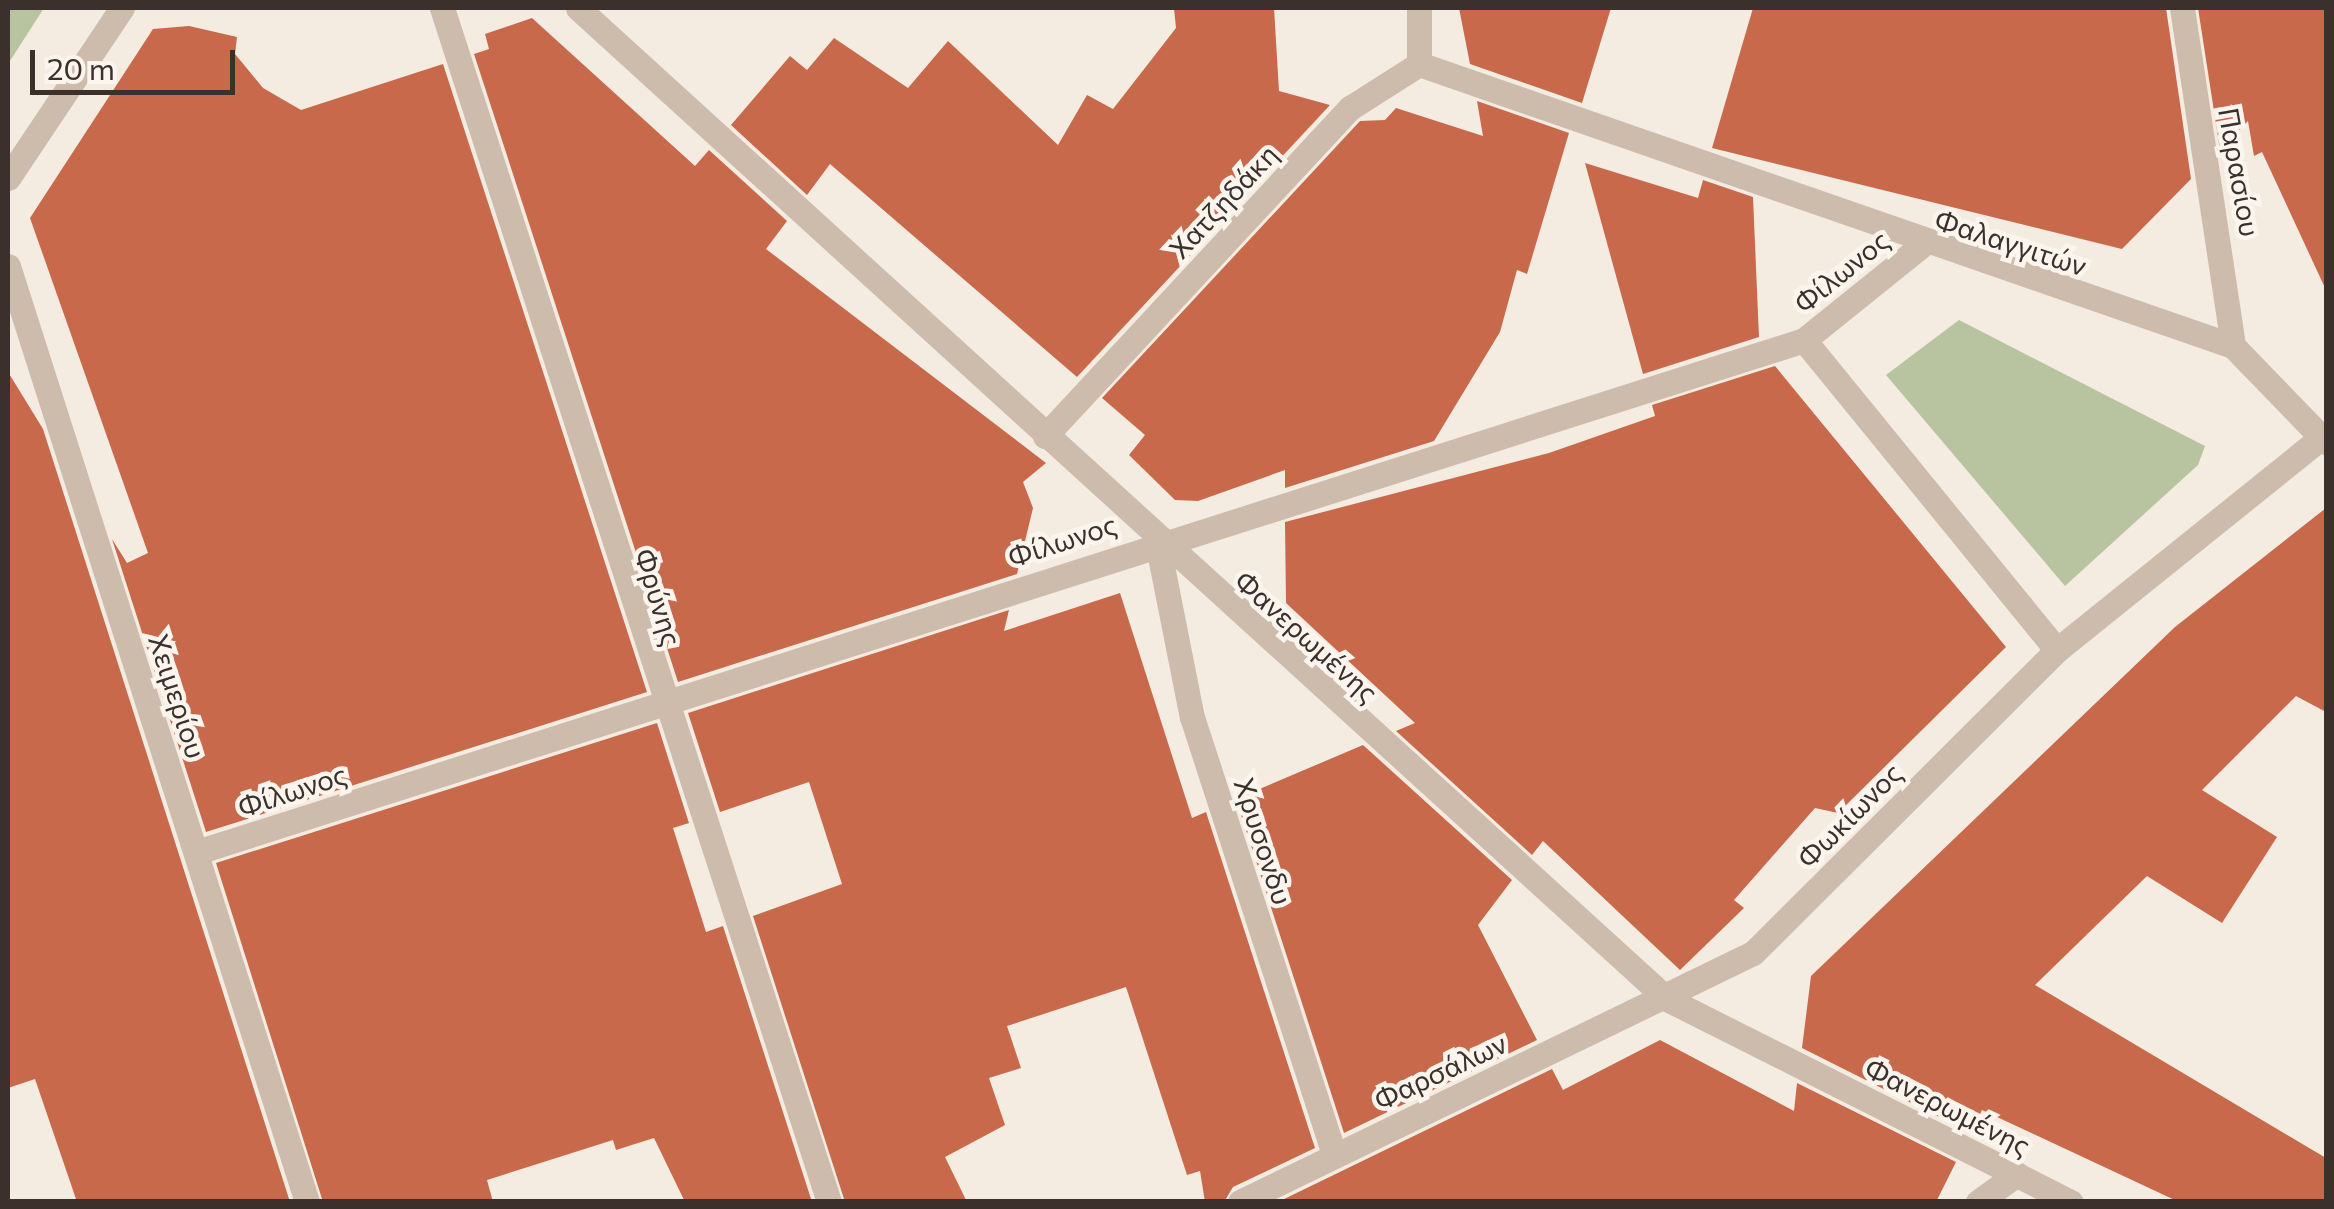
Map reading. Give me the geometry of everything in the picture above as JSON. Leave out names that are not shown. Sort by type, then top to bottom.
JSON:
[{"type":"street","points":[[8,178],[122,8]]},
{"type":"street","name":"Φρύνης","points":[[442,8],[661,704],[829,1202]]},
{"type":"street","name":"Φανερωμένης","points":[[578,8],[1157,541],[1667,999],[2071,1202]]},
{"type":"street","points":[[1419,8],[1419,64]]},
{"type":"street","name":"Παρασίου","points":[[2182,8],[2233,346]]},
{"type":"street","name":"Χατζηδάκη","points":[[1045,436],[1350,108],[1419,64]]},
{"type":"street","name":"Φαλαγγιτών","points":[[1419,64],[1922,245],[2233,346],[2324,438]]},
{"type":"street","name":"Φίλωνος","points":[[197,852],[1157,541],[1804,340],[1922,245]]},
{"type":"street","name":"Χειμερίου","points":[[8,266],[308,1202]]},
{"type":"street","points":[[1804,340],[2057,650]]},
{"type":"street","name":"Φωκίωνος","points":[[1667,999],[1753,953],[2057,650],[2324,438]]},
{"type":"street","name":"Χρυσονδυ","points":[[1157,541],[1192,717],[1334,1154]]},
{"type":"street","name":"Φαρσάλων","points":[[1240,1202],[1667,999]]},
{"type":"street","points":[[1978,1202],[2018,1174]]},
{"type":"green space","points":[[8,8],[44,8],[8,64]]},
{"type":"green space","points":[[1959,320],[2205,446],[2198,465],[2065,586],[1886,375]]},
{"type":"building","points":[[1174,8],[1274,8],[1279,91],[1330,105],[1077,377],[830,164],[807,195],[731,125],[790,56],[807,70],[834,38],[908,88],[948,41],[1058,145],[1087,95],[1113,109],[1176,28]]},
{"type":"building","points":[[1459,8],[1611,8],[1582,103],[1470,64]]},
{"type":"building","points":[[1753,8],[2166,8],[2191,179],[2122,249],[1712,148]]},
{"type":"building","points":[[2198,8],[2326,8],[2326,290],[2262,152],[2254,156],[2248,121],[2220,150]]},
{"type":"building","points":[[532,18],[695,166],[709,150],[787,221],[766,249],[1046,463],[1023,482],[1033,508],[1017,574],[678,682],[474,54],[489,49],[485,34]]},
{"type":"building","points":[[189,26],[237,37],[235,54],[263,88],[301,110],[443,64],[647,692],[206,832],[112,539],[127,563],[148,553],[30,218],[153,29]]},
{"type":"building","points":[[1477,101],[1569,133],[1527,274],[1517,270],[1500,332],[1434,441],[1285,488],[1285,470],[1198,501],[1175,500],[1129,455],[1145,435],[1102,398],[1360,121],[1385,120],[1396,108],[1483,136]]},
{"type":"building","points":[[1585,163],[1698,198],[1703,180],[1753,197],[1759,337],[1643,374]]},
{"type":"building","points":[[1775,366],[2006,647],[1838,813],[1815,808],[1734,900],[1744,908],[1680,970],[1543,841],[1532,855],[1396,731],[1415,723],[1286,603],[1285,522],[1549,453],[1655,416],[1652,405]]},
{"type":"building","points":[[8,372],[43,429],[290,1202],[77,1202],[35,1079],[8,1088]]},
{"type":"building","points":[[2326,508],[2326,712],[2296,696],[2202,790],[2277,837],[2222,923],[2147,876],[2035,985],[2326,1158],[2326,1202],[2179,1202],[1982,1110],[1971,1133],[1802,1048],[1811,976],[2175,627]]},
{"type":"building","points":[[1120,593],[1192,818],[1206,812],[1315,1148],[1233,1187],[1224,1202],[1205,1202],[1200,1171],[1187,1175],[1126,987],[1007,1026],[1021,1068],[989,1078],[1005,1125],[945,1157],[967,1202],[845,1202],[753,916],[842,884],[809,782],[720,812],[688,713],[1009,610],[1004,631]]},
{"type":"building","points":[[657,723],[689,823],[673,828],[706,932],[723,926],[812,1202],[685,1202],[654,1138],[616,1150],[613,1140],[487,1180],[493,1202],[323,1202],[216,863]]},
{"type":"building","points":[[1363,745],[1512,880],[1478,925],[1537,1040],[1344,1133],[1236,799]]},
{"type":"building","points":[[1660,1040],[1794,1111],[1797,1083],[1956,1162],[1936,1202],[1278,1202],[1552,1069],[1563,1090]]}]
